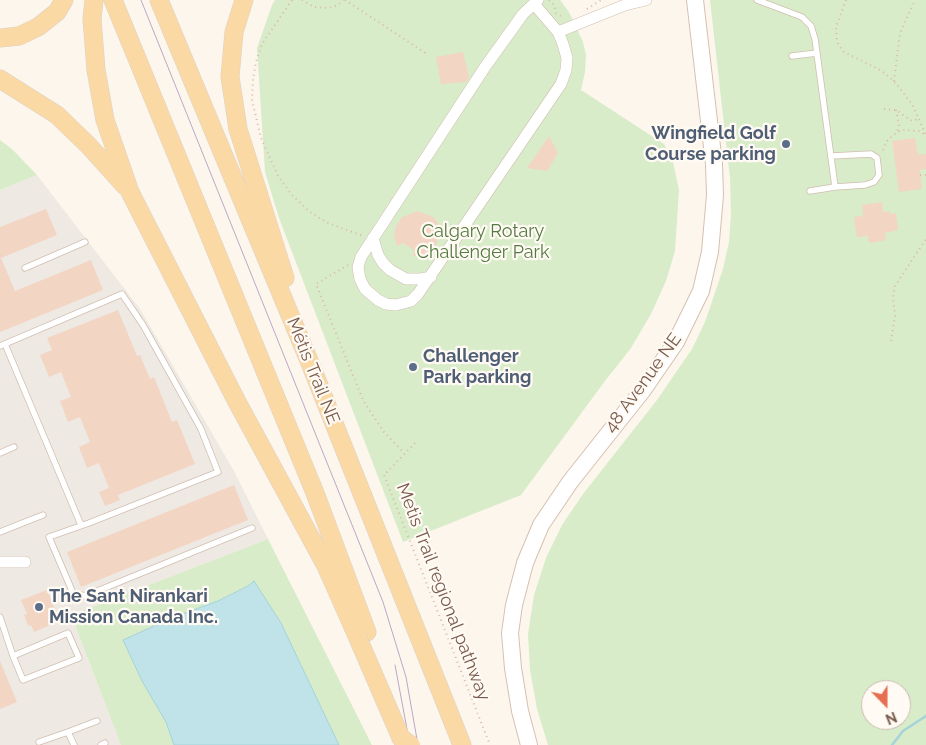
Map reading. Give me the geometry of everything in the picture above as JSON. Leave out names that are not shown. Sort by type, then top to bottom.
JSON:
[{"type":"main road","points":[[0,38],[19,36],[38,27],[57,12],[64,0]]},
{"type":"main road","points":[[94,0],[92,19],[96,70],[105,120],[130,192],[236,400],[362,634],[411,745]]},
{"type":"main road","points":[[113,0],[315,493],[362,634]]},
{"type":"main road","name":"Métis Trail NE","points":[[159,0],[310,363],[462,745]]},
{"type":"main road","points":[[244,0],[234,32],[230,77],[238,130],[277,249],[310,363]]},
{"type":"main road","points":[[0,79],[57,115],[89,146],[130,192]]},
{"type":"street","points":[[558,32],[625,6],[646,0]]},
{"type":"street","name":"48 Avenue NE","points":[[529,745],[520,711],[510,633],[514,604],[525,563],[541,525],[570,482],[642,390],[676,342],[701,291],[710,252],[715,196],[714,164],[695,0]]},
{"type":"street","points":[[536,2],[558,32],[567,58],[566,70],[561,84],[418,294],[411,301],[404,304],[386,304],[378,300],[365,289],[360,279],[358,267],[369,237],[485,67],[523,14],[536,2]]},
{"type":"street","points":[[369,237],[383,263],[390,270],[406,279],[421,280],[431,277]]},
{"type":"street","points":[[0,562],[25,562]]},
{"type":"lane","points":[[757,0],[802,17],[811,26],[815,38],[835,187]]},
{"type":"lane","points":[[792,56],[817,53]]},
{"type":"lane","points":[[810,191],[865,185],[874,182],[879,175],[877,158],[871,154],[831,156]]},
{"type":"lane","points":[[25,268],[85,242]]},
{"type":"lane","points":[[81,525],[2,345],[122,294],[143,325],[201,429],[218,472],[81,525],[49,537],[73,593],[85,596],[252,528]]},
{"type":"lane","points":[[0,453],[14,447]]},
{"type":"lane","points":[[0,532],[42,515]]},
{"type":"lane","points":[[0,617],[13,656],[23,680],[79,658],[68,633],[13,656]]},
{"type":"lane","points":[[39,742],[97,721]]},
{"type":"lane","points":[[68,732],[74,745]]},
{"type":"path","points":[[292,0],[262,44],[256,62],[252,100],[261,138],[278,176],[292,195],[310,212],[326,222],[369,237]]},
{"type":"path","points":[[302,0],[314,7],[329,8],[338,5],[344,0],[427,54]]},
{"type":"path","points":[[549,0],[554,5],[556,13],[560,17],[565,18]]},
{"type":"path","points":[[580,13],[601,0]]},
{"type":"path","points":[[846,0],[836,26],[837,41],[840,47],[844,52],[882,71],[894,81],[912,104],[926,136]]},
{"type":"path","points":[[894,81],[900,33],[915,0]]},
{"type":"path","points":[[884,109],[896,110],[912,121],[918,119]]},
{"type":"path","points":[[896,110],[899,125],[897,132]]},
{"type":"path","points":[[883,150],[888,141],[897,132],[903,130],[920,131],[926,136]]},
{"type":"path","points":[[920,175],[926,175]]},
{"type":"path","points":[[891,341],[895,316],[895,286],[926,239]]},
{"type":"path","points":[[349,265],[316,284],[363,400],[384,430],[404,453],[415,443]]},
{"type":"path","name":"Metis Trail regional pathway","points":[[404,453],[384,475],[490,745]]},
{"type":"shaded area","points":[[37,175],[140,309],[234,471],[268,539],[71,615],[121,745],[0,745],[0,190]]},
{"type":"green space","name":"Calgary Rotary Challenger Park","points":[[275,0],[560,0],[569,12],[583,42],[586,55],[581,90],[664,144],[673,162],[679,190],[675,251],[666,281],[651,314],[631,348],[521,495],[403,542],[279,218],[265,172],[257,48]]},
{"type":"green space","points":[[710,0],[926,0],[926,745],[548,745],[537,709],[530,670],[528,634],[534,595],[546,558],[562,525],[583,494],[657,400],[692,349],[705,322],[723,269],[729,242],[731,213],[730,178]]},
{"type":"green space","points":[[0,140],[12,149],[37,175],[0,190]]},
{"type":"green space","points":[[268,539],[372,745],[121,745],[71,615]]},
{"type":"water","points":[[254,581],[281,623],[339,745],[174,745],[166,722],[142,681],[123,640],[174,617],[218,601]]},
{"type":"building","points":[[463,52],[469,77],[466,82],[441,84],[436,57]]},
{"type":"building","points":[[549,136],[558,153],[547,171],[527,168]]},
{"type":"building","points":[[915,138],[918,155],[926,154],[926,169],[920,170],[922,189],[899,192],[892,141]]},
{"type":"building","points":[[882,202],[883,212],[890,211],[890,214],[896,213],[898,230],[885,233],[886,240],[869,243],[868,236],[857,237],[854,217],[863,216],[862,205]]},
{"type":"building","points":[[46,209],[57,235],[1,258],[15,291],[91,260],[103,290],[0,332],[0,227]]},
{"type":"building","points":[[418,211],[433,217],[439,224],[437,226],[439,237],[435,248],[420,257],[413,256],[414,250],[403,243],[397,246],[394,236],[396,226],[402,217]]},
{"type":"building","points":[[118,310],[137,356],[140,355],[150,379],[154,377],[172,422],[177,420],[195,464],[118,495],[120,500],[105,506],[99,492],[109,488],[99,463],[87,468],[79,447],[90,442],[80,417],[68,422],[60,401],[71,397],[61,372],[49,377],[40,355],[52,350],[47,338]]},
{"type":"building","points":[[234,485],[248,520],[81,587],[67,552]]},
{"type":"building","name":"The Sant Nirankari Mission Canada Inc.","points":[[47,590],[60,621],[34,632],[31,625],[28,626],[24,615],[27,614],[21,600]]},
{"type":"building","points":[[0,661],[17,702],[0,709]]},
{"type":"waterway","points":[[892,745],[903,731],[926,716]]},
{"type":"tram line","points":[[141,0],[383,602],[406,677],[418,745]]},
{"type":"tram line","points":[[395,665],[410,745]]},
{"type":"place","name":"Wingfield Golf Course parking","points":[[786,144]]},
{"type":"place","name":"Challenger Park parking","points":[[413,367]]},
{"type":"place","name":"The Sant Nirankari Mission Canada Inc.","points":[[39,607]]}]
